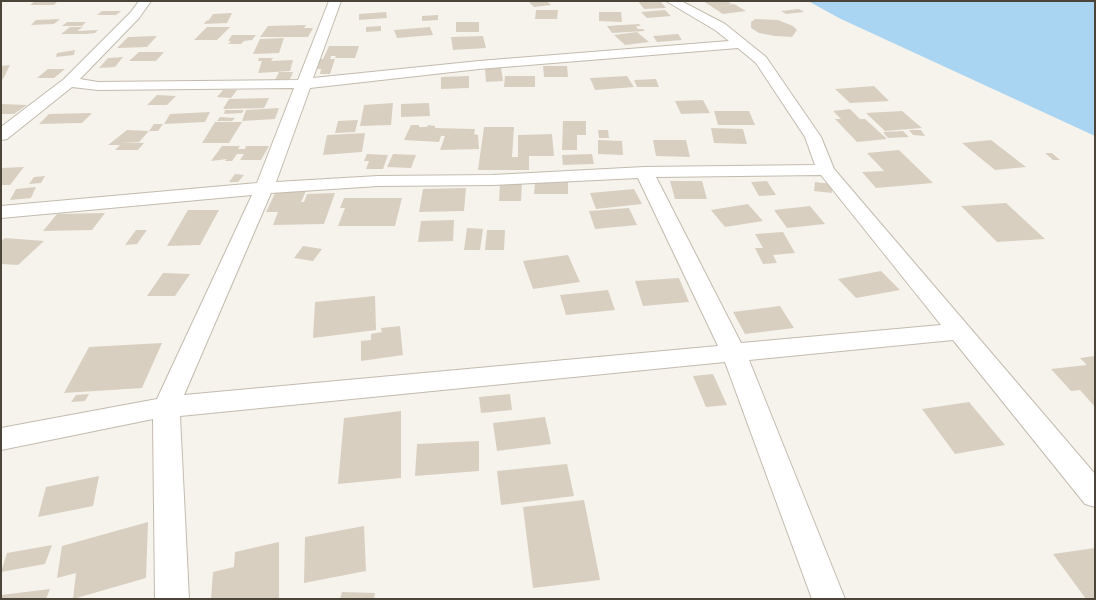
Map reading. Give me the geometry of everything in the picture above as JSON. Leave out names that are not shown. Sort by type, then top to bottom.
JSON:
[{"type":"street","points":[[1,135],[69,82],[135,15],[146,1]]},
{"type":"street","points":[[172,599],[166,407],[264,188],[335,1]]},
{"type":"street","points":[[672,1],[720,27],[761,60],[813,137],[826,170],[1095,495]]},
{"type":"street","points":[[69,82],[98,86],[302,84],[478,65],[742,44]]},
{"type":"street","points":[[1,212],[264,188],[378,181],[493,180],[644,172],[826,170]]},
{"type":"street","points":[[644,172],[734,354],[828,599]]},
{"type":"street","points":[[1,439],[166,407],[960,331]]},
{"type":"water","points":[[808,1],[1095,1],[1095,136],[841,19]]},
{"type":"building","points":[[35,1],[58,1],[54,5],[30,5]]},
{"type":"building","points":[[528,1],[547,1],[551,5],[534,7]]},
{"type":"building","points":[[638,1],[660,1],[666,8],[644,9]]},
{"type":"building","points":[[703,1],[727,1],[732,4],[716,7],[734,4],[746,11],[723,14]]},
{"type":"building","points":[[799,9],[804,12],[786,14],[781,11]]},
{"type":"building","points":[[536,10],[558,10],[557,19],[535,19]]},
{"type":"building","points":[[665,10],[671,16],[647,18],[641,12]]},
{"type":"building","points":[[102,11],[121,11],[116,15],[97,15]]},
{"type":"building","points":[[386,12],[387,18],[359,20],[359,14]]},
{"type":"building","points":[[599,12],[621,12],[622,22],[599,21]]},
{"type":"building","points":[[232,13],[227,23],[204,24],[213,14]]},
{"type":"building","points":[[438,15],[438,20],[422,21],[422,16]]},
{"type":"building","points":[[60,19],[54,24],[31,25],[36,20]]},
{"type":"building","points":[[755,19],[778,20],[793,26],[797,30],[792,37],[759,33],[751,28],[751,22]]},
{"type":"building","points":[[67,22],[86,22],[82,26],[62,26]]},
{"type":"building","points":[[456,22],[479,22],[479,32],[456,32]]},
{"type":"building","points":[[639,24],[641,26],[636,26],[638,29],[645,31],[612,33],[607,26]]},
{"type":"building","points":[[306,25],[304,28],[313,28],[308,37],[260,37],[268,26]]},
{"type":"building","points":[[381,26],[381,31],[366,32],[366,27]]},
{"type":"building","points":[[70,27],[83,27],[77,31],[98,30],[95,33],[86,34],[61,34]]},
{"type":"building","points":[[207,27],[230,27],[217,40],[194,40]]},
{"type":"building","points":[[430,27],[433,35],[397,38],[394,30]]},
{"type":"building","points":[[637,32],[649,42],[625,45],[614,35]]},
{"type":"building","points":[[678,34],[682,40],[657,42],[653,36]]},
{"type":"building","points":[[232,35],[256,35],[252,40],[244,41],[241,44],[228,44],[231,41],[228,41]]},
{"type":"building","points":[[157,36],[147,47],[117,48],[128,37]]},
{"type":"building","points":[[483,36],[486,48],[453,50],[451,37]]},
{"type":"building","points":[[284,38],[279,53],[253,54],[260,39]]},
{"type":"building","points":[[329,46],[359,46],[355,58],[335,58],[336,56],[331,56],[330,59],[335,59],[330,74],[320,74],[321,69],[315,69],[318,59],[323,59]]},
{"type":"building","points":[[75,50],[74,55],[56,57],[57,53]]},
{"type":"building","points":[[139,52],[164,52],[156,61],[129,61]]},
{"type":"building","points":[[123,57],[115,67],[99,68],[108,58]]},
{"type":"building","points":[[259,58],[273,58],[271,61],[293,60],[290,71],[258,73],[262,61],[258,61]]},
{"type":"building","points":[[10,65],[3,79],[1,80],[1,66]]},
{"type":"building","points":[[543,66],[567,66],[568,77],[544,77]]},
{"type":"building","points":[[501,68],[503,81],[486,82],[485,69]]},
{"type":"building","points":[[48,69],[65,69],[54,78],[37,78]]},
{"type":"building","points":[[279,72],[293,72],[290,79],[275,80]]},
{"type":"building","points":[[469,76],[469,88],[441,89],[441,77]]},
{"type":"building","points":[[505,76],[535,76],[535,87],[504,87]]},
{"type":"building","points":[[627,76],[634,87],[595,90],[590,78]]},
{"type":"building","points":[[656,79],[659,87],[637,87],[634,80]]},
{"type":"building","points":[[874,86],[889,101],[850,103],[835,89]]},
{"type":"building","points":[[223,90],[237,90],[231,98],[217,97]]},
{"type":"building","points":[[157,95],[176,96],[167,105],[147,105]]},
{"type":"building","points":[[269,98],[264,108],[223,109],[229,99]]},
{"type":"building","points":[[703,100],[710,113],[681,114],[675,101]]},
{"type":"building","points":[[393,103],[391,125],[360,126],[364,105]]},
{"type":"building","points":[[429,103],[430,116],[401,117],[401,104]]},
{"type":"building","points":[[1,104],[27,105],[14,114],[1,114]]},
{"type":"building","points":[[279,108],[275,119],[242,121],[246,110]]},
{"type":"building","points":[[850,109],[860,119],[865,119],[887,139],[857,142],[835,119],[841,119],[833,111]]},
{"type":"building","points":[[225,110],[244,110],[242,113],[224,114]]},
{"type":"building","points":[[714,111],[749,111],[755,125],[718,125]]},
{"type":"building","points":[[902,111],[922,128],[885,131],[866,113]]},
{"type":"building","points":[[210,112],[205,122],[164,124],[170,114]]},
{"type":"building","points":[[92,113],[82,123],[39,124],[49,114]]},
{"type":"building","points":[[220,117],[235,118],[232,121],[217,121]]},
{"type":"building","points":[[358,120],[355,132],[335,133],[338,121]]},
{"type":"building","points":[[563,121],[586,121],[586,135],[577,135],[577,150],[562,150]]},
{"type":"building","points":[[215,122],[242,122],[229,143],[202,143]]},
{"type":"building","points":[[154,124],[163,124],[158,131],[149,131]]},
{"type":"building","points":[[411,125],[475,129],[474,134],[478,135],[479,149],[440,150],[445,136],[441,136],[439,142],[404,140]]},
{"type":"building","points":[[484,127],[514,127],[512,157],[518,157],[518,135],[552,134],[554,156],[529,156],[529,170],[478,170]]},
{"type":"building","points":[[711,128],[743,129],[747,144],[714,143]]},
{"type":"building","points":[[127,130],[149,131],[139,142],[120,142],[144,143],[138,150],[115,150],[120,145],[108,145]]},
{"type":"building","points":[[598,130],[608,130],[609,138],[599,138]]},
{"type":"building","points":[[909,130],[921,130],[925,136],[913,135]]},
{"type":"building","points":[[903,131],[909,137],[888,138],[883,132]]},
{"type":"building","points":[[365,133],[362,152],[323,155],[327,135]]},
{"type":"building","points":[[598,140],[622,141],[623,155],[598,154]]},
{"type":"building","points":[[653,140],[686,140],[690,157],[656,156]]},
{"type":"building","points":[[991,140],[1026,167],[995,170],[962,143]]},
{"type":"building","points":[[222,146],[240,146],[238,149],[245,149],[246,146],[269,146],[261,160],[240,160],[244,154],[237,154],[232,161],[225,161],[227,159],[211,161]]},
{"type":"building","points":[[899,150],[933,183],[876,188],[862,172],[884,171],[867,153]]},
{"type":"building","points":[[1045,153],[1052,153],[1060,160],[1053,160]]},
{"type":"building","points":[[367,154],[388,155],[383,169],[366,169],[369,161],[364,161]]},
{"type":"building","points":[[393,154],[416,155],[411,168],[387,167]]},
{"type":"building","points":[[592,154],[594,164],[563,165],[562,155]]},
{"type":"building","points":[[24,167],[10,185],[1,185],[1,168]]},
{"type":"building","points":[[235,174],[244,175],[238,182],[229,182]]},
{"type":"building","points":[[45,176],[41,183],[29,184],[34,177]]},
{"type":"building","points":[[535,181],[568,182],[568,194],[534,194]]},
{"type":"building","points":[[670,181],[702,181],[707,199],[675,199]]},
{"type":"building","points":[[767,181],[776,195],[759,196],[751,182]]},
{"type":"building","points":[[815,182],[832,184],[832,193],[814,191]]},
{"type":"building","points":[[500,183],[522,183],[521,201],[499,201]]},
{"type":"building","points":[[36,187],[31,198],[10,200],[16,189]]},
{"type":"building","points":[[466,188],[464,211],[419,212],[423,189]]},
{"type":"building","points":[[634,189],[642,204],[596,209],[590,193]]},
{"type":"building","points":[[276,191],[306,191],[301,202],[304,202],[307,194],[335,193],[324,224],[273,225],[278,212],[266,212]]},
{"type":"building","points":[[344,198],[402,198],[395,226],[338,226],[345,208],[340,208]]},
{"type":"building","points":[[1006,203],[1045,239],[997,242],[961,206]]},
{"type":"building","points":[[748,204],[763,221],[725,227],[711,210]]},
{"type":"building","points":[[810,206],[825,224],[787,228],[774,210]]},
{"type":"building","points":[[629,208],[637,225],[595,229],[589,211]]},
{"type":"building","points":[[188,210],[219,210],[200,245],[167,246]]},
{"type":"building","points":[[105,213],[92,230],[43,231],[57,214]]},
{"type":"building","points":[[454,220],[453,241],[418,242],[421,221]]},
{"type":"building","points":[[467,228],[483,229],[480,250],[464,250]]},
{"type":"building","points":[[136,230],[147,230],[137,244],[125,245]]},
{"type":"building","points":[[487,230],[505,230],[504,250],[485,250]]},
{"type":"building","points":[[783,232],[795,253],[773,255],[777,263],[763,264],[755,248],[763,248],[755,234]]},
{"type":"building","points":[[5,238],[44,241],[18,265],[1,264],[1,241]]},
{"type":"building","points":[[303,246],[322,249],[313,261],[294,258]]},
{"type":"building","points":[[568,255],[580,282],[533,289],[523,261]]},
{"type":"building","points":[[881,271],[900,290],[856,298],[838,279]]},
{"type":"building","points":[[163,273],[190,274],[175,296],[147,296]]},
{"type":"building","points":[[679,278],[689,302],[643,306],[635,281]]},
{"type":"building","points":[[608,290],[615,310],[566,315],[560,295]]},
{"type":"building","points":[[375,296],[376,330],[313,338],[315,302]]},
{"type":"building","points":[[780,306],[794,328],[745,334],[733,312]]},
{"type":"building","points":[[400,326],[403,355],[361,361],[361,341],[371,340],[371,334],[382,332],[381,328]]},
{"type":"building","points":[[162,343],[142,388],[64,393],[89,347]]},
{"type":"building","points":[[1095,356],[1095,407],[1080,390],[1071,391],[1051,369],[1087,365],[1080,358]]},
{"type":"building","points":[[713,374],[727,405],[706,407],[693,376]]},
{"type":"building","points":[[89,394],[85,401],[71,402],[76,395]]},
{"type":"building","points":[[510,394],[512,410],[481,413],[479,397]]},
{"type":"building","points":[[969,402],[1005,445],[955,454],[922,409]]},
{"type":"building","points":[[401,411],[401,478],[338,484],[344,418]]},
{"type":"building","points":[[545,417],[551,444],[497,451],[493,423]]},
{"type":"building","points":[[479,441],[479,471],[415,476],[417,444]]},
{"type":"building","points":[[567,464],[574,496],[501,505],[497,471]]},
{"type":"building","points":[[99,476],[93,506],[38,517],[46,487]]},
{"type":"building","points":[[584,500],[600,580],[533,588],[523,507]]},
{"type":"building","points":[[148,522],[146,578],[73,599],[76,573],[57,578],[62,546]]},
{"type":"building","points":[[364,526],[366,571],[304,583],[305,537]]},
{"type":"building","points":[[279,542],[279,599],[211,599],[213,572],[234,567],[235,552]]},
{"type":"building","points":[[52,545],[45,564],[1,572],[7,553]]},
{"type":"building","points":[[1095,548],[1095,599],[1086,599],[1053,554]]},
{"type":"building","points":[[50,589],[46,599],[1,599],[1,595]]},
{"type":"building","points":[[342,592],[375,593],[374,599],[340,599]]}]
